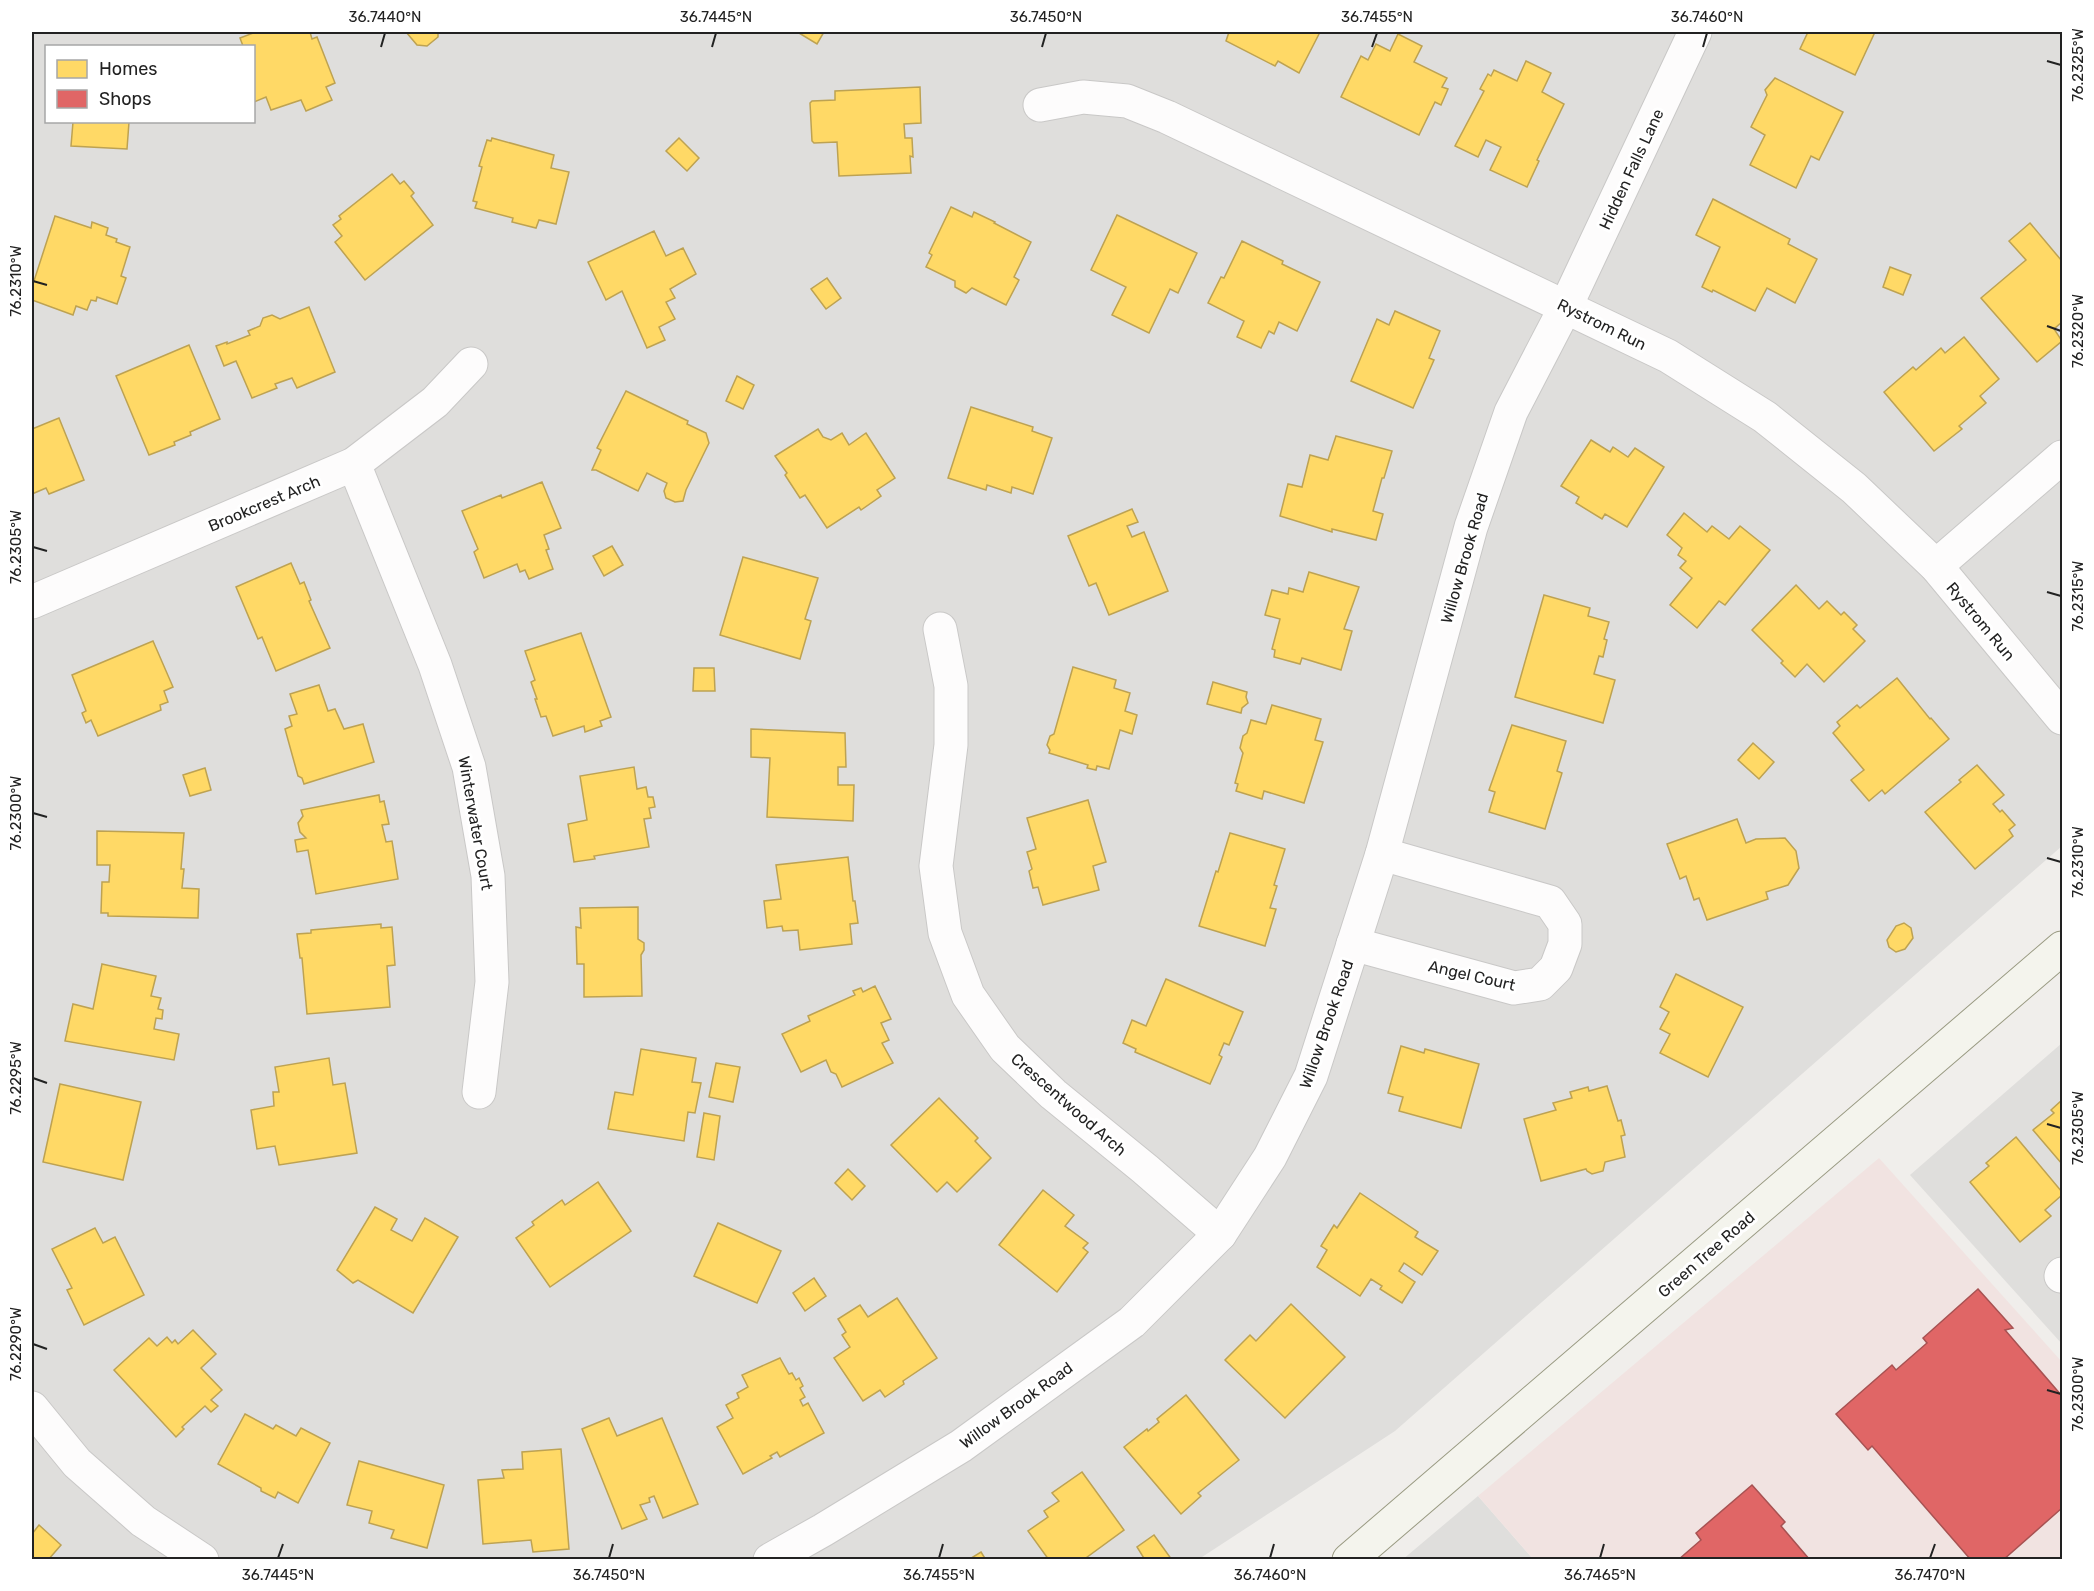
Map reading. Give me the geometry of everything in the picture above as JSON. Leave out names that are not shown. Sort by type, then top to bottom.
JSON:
[{"type":"street","name":"Hidden Falls Lane","points":[[1566,306],[1695,32]]},
{"type":"street","name":"Rystrom Run","points":[[1040,105],[1083,96],[1127,101],[1167,117],[1668,356],[1765,417],[1854,488],[1936,566],[2062,717]]},
{"type":"street","name":"Willow Brook Road","points":[[770,1560],[971,1439],[1132,1322],[1220,1234],[1270,1157],[1311,1076],[1382,854],[1471,527],[1511,412],[1566,306]]},
{"type":"street","name":"Brookcrest Arch","points":[[32,602],[354,464],[435,402],[471,364]]},
{"type":"street","points":[[1936,566],[2062,458]]},
{"type":"street","name":"Winterwater Court","points":[[354,464],[435,665],[469,767],[488,876],[492,982],[479,1092]]},
{"type":"street","name":"Crescentwood Arch","points":[[940,629],[951,686],[951,745],[936,866],[945,933],[968,994],[1005,1048],[1045,1087],[1220,1234]]},
{"type":"street","name":"Angel Court","points":[[1353,944],[1514,988],[1540,984],[1556,968],[1564,944],[1565,924],[1550,902],[1382,854]]},
{"type":"street","name":"Green Tree Road","points":[[1348,1560],[2062,948]]},
{"type":"street","points":[[32,1408],[77,1463],[143,1521],[202,1560]]},
{"type":"shaded area","points":[[32,32],[2062,32],[2062,846],[1395,1431],[1199,1559],[32,1560]]},
{"type":"shaded area","points":[[2062,1043],[2062,1344],[1910,1175]]},
{"type":"shaded area","points":[[1879,1158],[2062,1362],[2062,1559],[1533,1559],[1478,1496]]},
{"type":"shaded area","points":[[1478,1496],[1533,1559],[1402,1560]]},
{"type":"building: Homes","points":[[256,32],[310,32],[312,39],[317,37],[335,83],[326,87],[332,100],[306,111],[301,100],[271,110],[266,97],[255,102],[255,45],[243,45],[240,38]]},
{"type":"building: Homes","points":[[406,32],[438,32],[438,37],[427,46],[417,45]]},
{"type":"building: Homes","points":[[800,32],[824,32],[817,44]]},
{"type":"building: Homes","points":[[1229,32],[1320,32],[1299,73],[1278,61],[1275,66],[1226,41]]},
{"type":"building: Homes","points":[[1808,32],[1875,32],[1855,75],[1800,49]]},
{"type":"building: Homes","points":[[1398,34],[1422,46],[1414,62],[1447,78],[1442,87],[1448,89],[1441,105],[1435,102],[1419,135],[1341,97],[1361,56],[1368,60],[1376,44],[1390,51]]},
{"type":"building: Homes","points":[[1526,61],[1551,73],[1542,92],[1564,104],[1537,160],[1539,161],[1527,187],[1490,170],[1501,147],[1486,140],[1478,157],[1455,146],[1484,91],[1480,89],[1488,74],[1491,76],[1494,70],[1517,81]]},
{"type":"building: Homes","points":[[1775,78],[1843,112],[1819,160],[1811,156],[1796,188],[1750,165],[1765,135],[1751,127],[1767,95],[1765,90]]},
{"type":"building: Homes","points":[[920,87],[921,123],[904,124],[905,138],[912,138],[911,173],[839,176],[837,142],[814,143],[812,141],[810,103],[812,101],[835,100],[835,91]]},
{"type":"building: Homes","points":[[73,123],[129,123],[127,149],[71,146]]},
{"type":"building: Homes","points":[[492,138],[554,155],[551,168],[569,172],[556,224],[539,220],[536,228],[512,222],[513,218],[475,208],[477,202],[473,201],[482,167],[479,166],[487,140],[491,141]]},
{"type":"building: Homes","points":[[679,138],[699,158],[687,171],[666,151]]},
{"type":"building: Homes","points":[[392,174],[400,184],[404,181],[414,193],[411,196],[433,225],[365,280],[335,242],[342,236],[333,225],[341,219],[339,216]]},
{"type":"building: Homes","points":[[1713,199],[1790,239],[1788,244],[1817,259],[1795,303],[1767,288],[1755,311],[1713,290],[1712,292],[1702,287],[1720,247],[1696,235]]},
{"type":"building: Homes","points":[[951,207],[972,217],[974,212],[1031,242],[1014,277],[1019,280],[1006,305],[972,288],[966,293],[955,287],[955,281],[926,267],[932,255],[929,253]]},
{"type":"building: Homes","points":[[1117,215],[1197,253],[1178,293],[1170,289],[1149,333],[1112,315],[1126,287],[1091,270]]},
{"type":"building: Homes","points":[[55,216],[91,228],[92,222],[108,228],[106,235],[130,247],[121,276],[126,278],[117,304],[97,297],[96,301],[91,300],[87,310],[76,306],[73,315],[32,300],[32,287]]},
{"type":"building: Homes","points":[[2030,223],[2061,260],[2062,258],[2062,322],[2054,329],[2062,341],[2037,362],[1981,298],[2026,260],[2009,241]]},
{"type":"building: Homes","points":[[654,231],[666,256],[683,248],[696,274],[670,289],[675,298],[666,302],[675,319],[659,327],[665,340],[647,348],[622,291],[606,300],[588,262]]},
{"type":"building: Homes","points":[[1242,241],[1320,282],[1297,331],[1279,322],[1274,334],[1269,331],[1261,348],[1237,337],[1244,321],[1208,303],[1221,277],[1224,278]]},
{"type":"building: Homes","points":[[1890,267],[1911,275],[1903,295],[1883,287]]},
{"type":"building: Homes","points":[[827,278],[841,298],[826,309],[811,289]]},
{"type":"building: Homes","points":[[309,307],[335,372],[297,388],[292,378],[275,384],[277,388],[252,398],[236,361],[224,366],[216,346],[250,335],[248,331],[260,326],[263,318],[272,315],[280,319]]},
{"type":"building: Homes","points":[[1395,311],[1440,331],[1429,358],[1434,360],[1413,408],[1351,381],[1377,319],[1389,325]]},
{"type":"building: Homes","points":[[1964,337],[1999,379],[1980,396],[1986,403],[1959,426],[1962,429],[1934,451],[1884,392],[1913,367],[1916,370],[1941,348],[1945,353]]},
{"type":"building: Homes","points":[[189,345],[220,419],[190,432],[191,435],[174,442],[175,445],[149,455],[116,376]]},
{"type":"building: Homes","points":[[737,376],[754,385],[743,409],[726,401]]},
{"type":"building: Homes","points":[[626,391],[688,421],[687,424],[706,433],[709,443],[683,501],[675,502],[666,498],[664,491],[667,483],[647,473],[638,491],[592,470],[601,450],[597,448]]},
{"type":"building: Homes","points":[[971,407],[1033,427],[1032,431],[1052,438],[1033,494],[1012,487],[1011,493],[987,485],[986,490],[948,478]]},
{"type":"building: Homes","points":[[59,418],[84,480],[49,494],[46,488],[32,494],[32,429]]},
{"type":"building: Homes","points":[[818,429],[823,437],[831,440],[842,433],[849,445],[866,433],[895,478],[877,490],[881,496],[861,510],[859,507],[827,528],[805,495],[800,498],[775,456]]},
{"type":"building: Homes","points":[[1336,436],[1392,451],[1373,511],[1383,514],[1376,540],[1332,529],[1332,532],[1280,516],[1288,484],[1302,487],[1310,455],[1328,460]]},
{"type":"building: Homes","points":[[1591,440],[1610,452],[1613,447],[1628,457],[1635,448],[1664,467],[1627,527],[1605,514],[1602,519],[1576,503],[1579,497],[1561,486]]},
{"type":"building: Homes","points":[[542,482],[561,528],[544,535],[549,549],[546,550],[553,569],[529,579],[525,570],[520,572],[517,564],[484,578],[474,552],[478,549],[462,511]]},
{"type":"building: Homes","points":[[1132,509],[1138,522],[1127,526],[1132,537],[1144,532],[1168,591],[1109,615],[1096,583],[1089,586],[1068,536]]},
{"type":"building: Homes","points":[[1684,513],[1707,532],[1712,526],[1729,539],[1740,526],[1770,550],[1725,605],[1719,601],[1697,628],[1670,605],[1692,578],[1680,568],[1686,561],[1678,555],[1682,548],[1667,535]]},
{"type":"building: Homes","points":[[612,546],[623,565],[604,576],[593,556]]},
{"type":"building: Homes","points":[[743,557],[818,578],[805,619],[811,621],[800,659],[720,635]]},
{"type":"building: Homes","points":[[291,563],[300,584],[304,582],[311,600],[309,601],[330,648],[276,671],[262,637],[258,639],[236,587]]},
{"type":"building: Homes","points":[[1309,572],[1359,587],[1344,629],[1352,631],[1341,670],[1302,658],[1300,664],[1274,657],[1275,650],[1272,649],[1280,619],[1265,615],[1272,590],[1288,594],[1289,588],[1303,592]]},
{"type":"building: Homes","points":[[1796,585],[1819,609],[1827,601],[1841,615],[1844,612],[1857,625],[1853,629],[1865,641],[1824,682],[1807,664],[1795,677],[1781,663],[1783,661],[1752,630]]},
{"type":"building: Homes","points":[[1544,595],[1590,608],[1588,616],[1609,622],[1604,639],[1607,640],[1603,657],[1599,656],[1594,674],[1615,680],[1603,723],[1515,697]]},
{"type":"building: Homes","points":[[581,633],[611,717],[600,721],[602,726],[585,732],[584,726],[553,736],[546,716],[541,717],[535,699],[537,699],[531,682],[535,680],[525,651]]},
{"type":"building: Homes","points":[[153,641],[173,687],[164,691],[168,702],[160,705],[161,710],[98,736],[91,720],[86,723],[82,713],[86,711],[72,675]]},
{"type":"building: Homes","points":[[1073,667],[1116,680],[1114,688],[1130,693],[1125,711],[1137,715],[1132,734],[1120,730],[1109,769],[1097,766],[1096,770],[1087,768],[1088,765],[1049,753],[1047,745],[1050,736],[1054,734]]},
{"type":"building: Homes","points":[[694,668],[714,668],[715,691],[693,691]]},
{"type":"building: Homes","points":[[1897,678],[1949,739],[1885,794],[1882,790],[1869,801],[1851,780],[1864,770],[1833,733],[1840,726],[1837,722],[1857,705],[1860,708]]},
{"type":"building: Homes","points":[[1213,682],[1247,692],[1248,703],[1242,708],[1241,713],[1207,704]]},
{"type":"building: Homes","points":[[319,685],[328,711],[335,709],[344,729],[363,724],[374,762],[304,784],[302,778],[298,776],[285,729],[292,726],[289,716],[297,714],[290,694]]},
{"type":"building: Homes","points":[[1272,705],[1321,719],[1315,740],[1323,742],[1304,803],[1264,791],[1262,799],[1236,791],[1238,784],[1235,783],[1243,753],[1240,748],[1243,736],[1247,733],[1251,720],[1266,724]]},
{"type":"building: Homes","points":[[1512,725],[1566,741],[1557,771],[1562,773],[1545,829],[1489,812],[1495,792],[1489,790]]},
{"type":"building: Homes","points":[[751,729],[845,733],[846,767],[838,767],[838,785],[854,785],[853,821],[767,817],[770,758],[751,757]]},
{"type":"building: Homes","points":[[1753,743],[1774,762],[1759,779],[1738,760]]},
{"type":"building: Homes","points":[[1977,765],[2004,795],[1993,804],[2000,812],[2002,810],[2015,825],[2009,830],[2013,836],[1975,869],[1925,812],[1961,782],[1959,780]]},
{"type":"building: Homes","points":[[634,767],[637,789],[646,787],[648,797],[653,797],[655,807],[649,808],[651,818],[644,819],[649,847],[594,856],[595,859],[574,862],[568,824],[587,820],[580,776]]},
{"type":"building: Homes","points":[[205,768],[211,790],[190,796],[183,775]]},
{"type":"building: Homes","points":[[379,795],[380,802],[384,801],[389,824],[382,825],[386,842],[392,841],[398,879],[316,894],[308,850],[297,852],[295,840],[306,838],[300,832],[298,823],[303,816],[301,810]]},
{"type":"building: Homes","points":[[1088,800],[1106,862],[1093,866],[1099,890],[1043,905],[1038,887],[1033,888],[1029,871],[1032,869],[1027,852],[1036,849],[1027,818]]},
{"type":"building: Homes","points":[[1737,819],[1746,843],[1756,839],[1785,838],[1796,851],[1799,868],[1788,885],[1766,892],[1768,899],[1707,920],[1699,898],[1694,900],[1686,876],[1680,879],[1667,844]]},
{"type":"building: Homes","points":[[97,831],[184,833],[182,888],[199,889],[198,918],[108,916],[108,913],[101,913],[102,882],[109,882],[110,865],[97,865]]},
{"type":"building: Homes","points":[[1230,833],[1285,849],[1274,885],[1277,886],[1270,908],[1276,909],[1265,946],[1199,926]]},
{"type":"building: Homes","points":[[848,857],[858,923],[850,924],[852,944],[800,950],[798,930],[783,931],[782,926],[767,928],[764,901],[781,899],[776,865]]},
{"type":"building: Homes","points":[[638,907],[638,939],[644,943],[641,955],[642,996],[584,997],[584,964],[577,964],[576,927],[581,928],[580,908]]},
{"type":"building: Homes","points":[[1904,923],[1911,928],[1913,938],[1905,949],[1896,952],[1889,947],[1887,940],[1896,926]]},
{"type":"building: Homes","points":[[381,924],[381,928],[392,927],[395,965],[387,966],[390,1007],[307,1014],[302,958],[300,958],[297,934],[311,933],[311,930]]},
{"type":"building: Homes","points":[[102,964],[156,976],[151,996],[161,998],[158,1009],[163,1010],[162,1019],[156,1018],[154,1029],[179,1034],[174,1060],[65,1041],[73,1004],[93,1009]]},
{"type":"building: Homes","points":[[1676,974],[1743,1007],[1708,1077],[1660,1053],[1670,1034],[1660,1029],[1669,1012],[1660,1007]]},
{"type":"building: Homes","points":[[1166,979],[1243,1012],[1229,1045],[1224,1043],[1219,1055],[1222,1057],[1210,1084],[1135,1052],[1136,1049],[1123,1043],[1132,1020],[1146,1026]]},
{"type":"building: Homes","points":[[875,986],[891,1019],[881,1023],[889,1040],[882,1043],[893,1063],[842,1087],[836,1074],[831,1072],[826,1060],[801,1072],[782,1034],[810,1021],[808,1016],[855,995],[853,991],[861,988],[863,992]]},
{"type":"building: Homes","points":[[1401,1046],[1424,1053],[1425,1049],[1479,1064],[1461,1128],[1399,1111],[1403,1097],[1388,1093]]},
{"type":"building: Homes","points":[[641,1049],[696,1058],[692,1082],[701,1083],[695,1113],[688,1112],[684,1141],[608,1129],[615,1092],[633,1095]]},
{"type":"building: Homes","points":[[329,1058],[333,1085],[345,1083],[357,1153],[279,1165],[275,1146],[257,1149],[251,1110],[274,1106],[273,1092],[279,1092],[275,1067]]},
{"type":"building: Homes","points":[[716,1063],[740,1067],[733,1102],[709,1097]]},
{"type":"building: Homes","points":[[60,1084],[141,1102],[123,1180],[43,1162]]},
{"type":"building: Homes","points":[[1607,1086],[1625,1135],[1621,1136],[1625,1157],[1605,1162],[1603,1171],[1592,1174],[1586,1169],[1541,1181],[1524,1119],[1556,1110],[1553,1103],[1572,1098],[1570,1092],[1588,1087],[1589,1091]]},
{"type":"building: Homes","points":[[939,1098],[978,1138],[975,1141],[991,1158],[957,1192],[947,1182],[937,1192],[891,1145]]},
{"type":"building: Homes","points":[[2062,1100],[2062,1164],[2033,1130],[2054,1113],[2051,1110]]},
{"type":"building: Homes","points":[[704,1113],[720,1116],[714,1160],[697,1157]]},
{"type":"building: Homes","points":[[2016,1137],[2062,1192],[2062,1195],[2045,1210],[2051,1216],[2020,1242],[1970,1182],[1989,1166],[1986,1163]]},
{"type":"building: Homes","points":[[848,1169],[865,1186],[852,1200],[835,1183]]},
{"type":"building: Homes","points":[[598,1182],[631,1231],[550,1287],[516,1238],[534,1225],[532,1222],[562,1200],[565,1205]]},
{"type":"building: Homes","points":[[1043,1190],[1074,1215],[1065,1226],[1088,1243],[1083,1248],[1088,1252],[1057,1292],[999,1245]]},
{"type":"building: Homes","points":[[1360,1193],[1418,1232],[1415,1237],[1438,1251],[1422,1275],[1404,1263],[1399,1271],[1415,1282],[1402,1303],[1380,1289],[1382,1286],[1371,1279],[1360,1296],[1317,1267],[1327,1250],[1321,1246],[1334,1225],[1337,1228]]},
{"type":"building: Homes","points":[[375,1207],[397,1219],[391,1230],[412,1241],[425,1218],[458,1237],[413,1313],[358,1280],[353,1283],[337,1270]]},
{"type":"building: Homes","points":[[718,1223],[781,1251],[757,1303],[694,1276]]},
{"type":"building: Homes","points":[[95,1228],[103,1243],[115,1237],[144,1295],[84,1325],[67,1290],[72,1288],[52,1249]]},
{"type":"building: Homes","points":[[814,1278],[826,1296],[805,1311],[793,1293]]},
{"type":"building: Homes","points":[[897,1298],[937,1358],[903,1381],[904,1384],[885,1397],[880,1390],[863,1401],[834,1358],[850,1347],[842,1335],[846,1332],[838,1319],[860,1305],[868,1317]]},
{"type":"building: Homes","points":[[1291,1304],[1345,1357],[1285,1418],[1225,1360],[1250,1335],[1256,1341]]},
{"type":"building: Homes","points":[[193,1330],[216,1354],[201,1368],[222,1390],[211,1400],[218,1406],[211,1412],[205,1406],[182,1427],[184,1429],[176,1437],[114,1370],[149,1338],[157,1346],[167,1337],[172,1343],[175,1340],[178,1344]]},
{"type":"building: Homes","points":[[780,1358],[789,1374],[792,1373],[796,1380],[799,1378],[803,1386],[800,1388],[805,1397],[800,1400],[803,1406],[808,1403],[824,1433],[780,1457],[777,1452],[770,1456],[772,1458],[743,1474],[717,1427],[733,1418],[726,1405],[739,1398],[737,1393],[748,1387],[742,1375]]},
{"type":"building: Homes","points":[[1186,1395],[1239,1460],[1198,1493],[1201,1496],[1181,1514],[1124,1447],[1159,1422],[1157,1419]]},
{"type":"building: Homes","points":[[245,1414],[273,1429],[276,1425],[296,1436],[301,1428],[330,1443],[298,1503],[278,1492],[275,1498],[218,1464]]},
{"type":"building: Homes","points":[[609,1418],[617,1436],[662,1418],[698,1504],[663,1518],[654,1496],[649,1498],[650,1502],[640,1505],[647,1519],[622,1529],[582,1429]]},
{"type":"building: Homes","points":[[561,1449],[569,1549],[533,1552],[531,1540],[483,1544],[478,1480],[504,1478],[502,1470],[523,1469],[522,1452]]},
{"type":"building: Homes","points":[[359,1461],[444,1485],[427,1548],[391,1538],[394,1530],[369,1523],[372,1511],[347,1505]]},
{"type":"building: Homes","points":[[1082,1472],[1124,1530],[1083,1560],[1049,1560],[1028,1531],[1048,1517],[1044,1511],[1059,1501],[1052,1493]]},
{"type":"building: Homes","points":[[39,1525],[61,1545],[48,1560],[32,1560],[32,1534]]},
{"type":"building: Homes","points":[[1154,1535],[1172,1560],[1145,1560],[1137,1547]]},
{"type":"building: Homes","points":[[981,1552],[986,1560],[968,1560]]},
{"type":"building: Shops","points":[[1978,1289],[2013,1328],[2005,1330],[2062,1396],[2062,1508],[2003,1560],[1971,1560],[1872,1446],[1868,1450],[1836,1414],[1892,1365],[1896,1370],[1927,1343],[1923,1338]]},
{"type":"building: Shops","points":[[1752,1485],[1785,1522],[1781,1526],[1810,1560],[1678,1560],[1701,1540],[1696,1533]]}]
